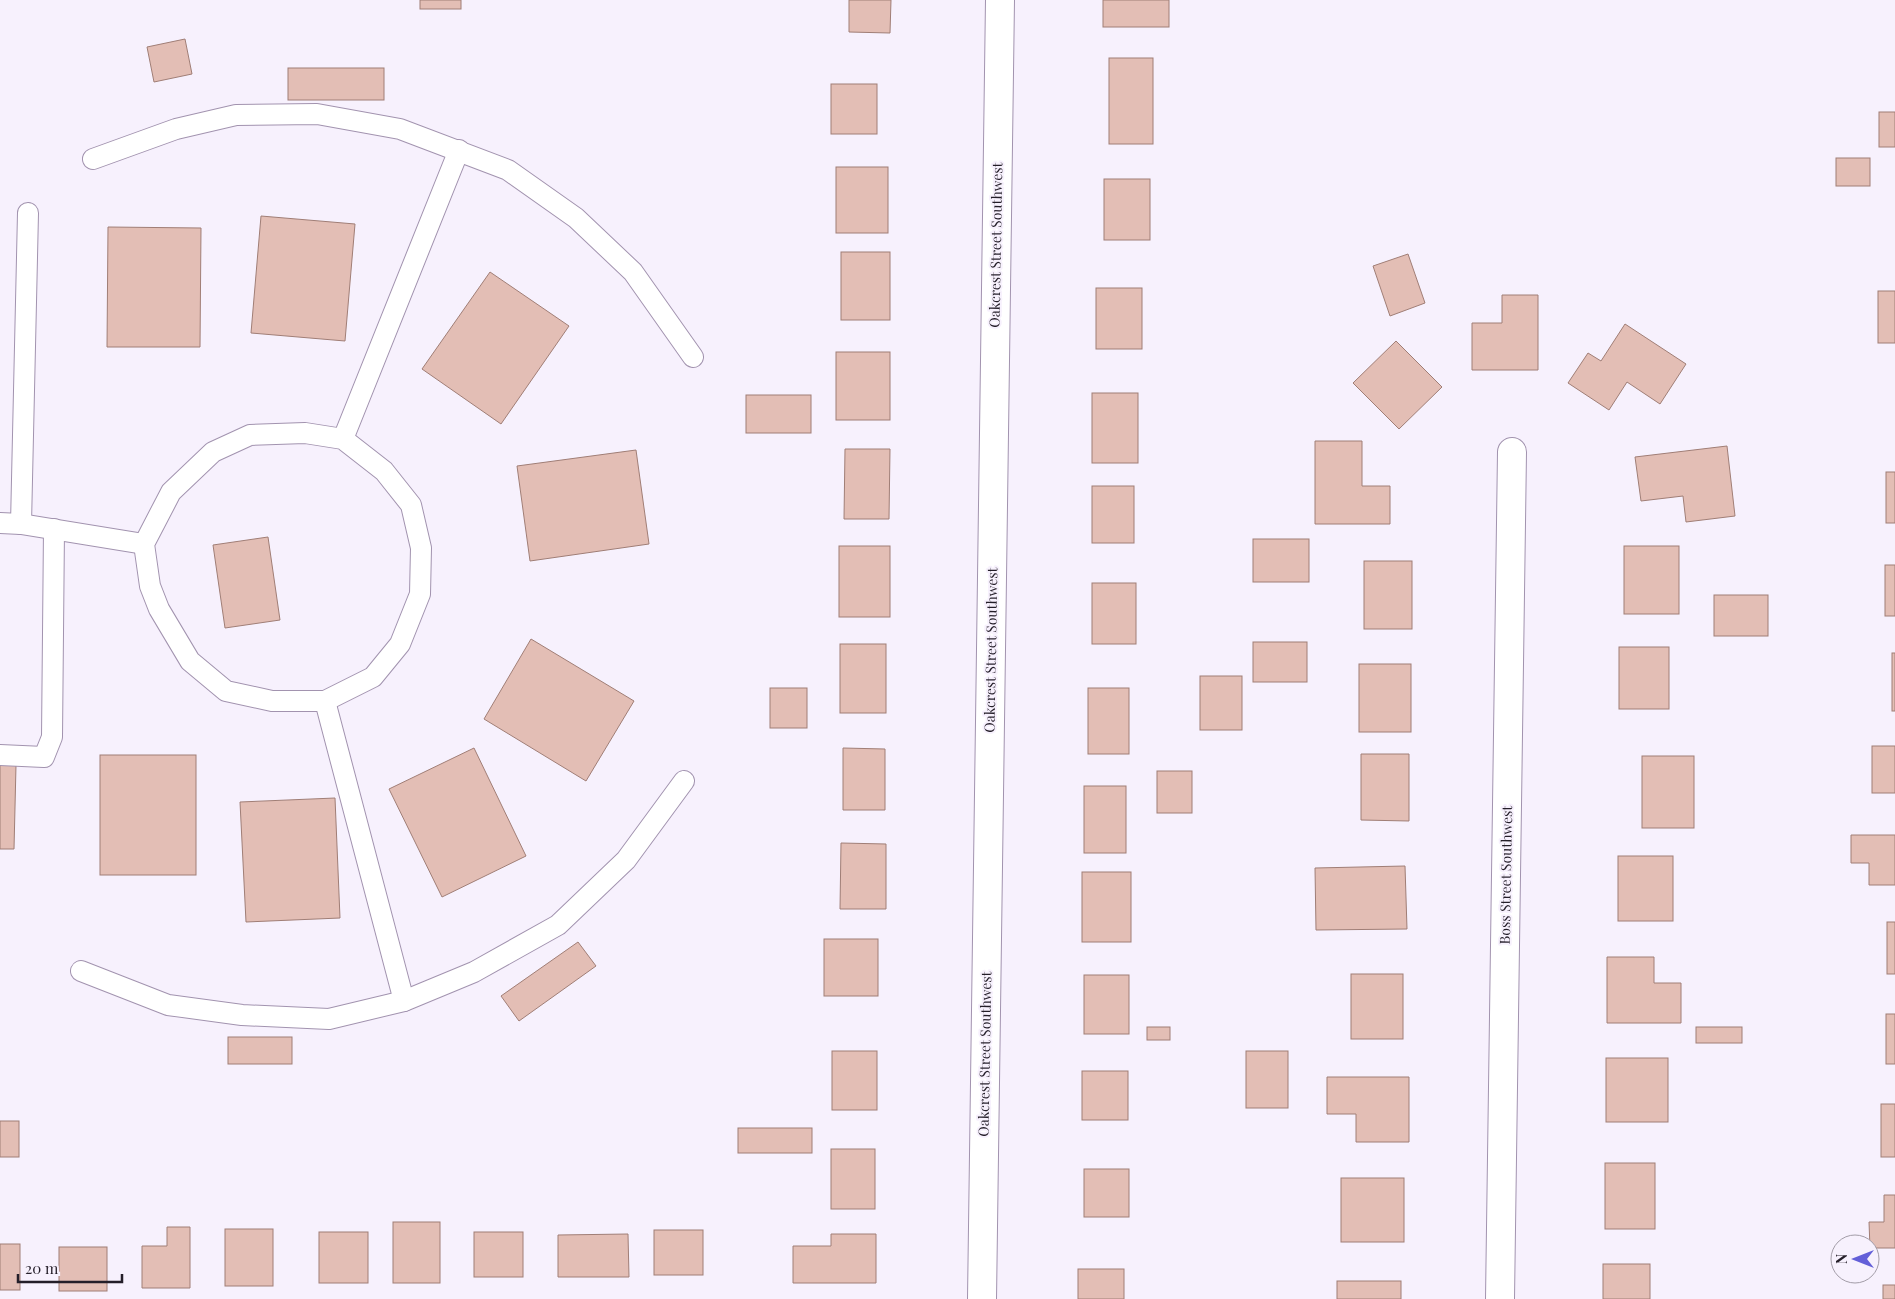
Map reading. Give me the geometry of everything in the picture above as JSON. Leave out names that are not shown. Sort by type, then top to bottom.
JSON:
[{"type":"street","name":"Oakcrest Street Southwest","points":[[982,1299],[1000,0]]},
{"type":"street","name":"Boss Street Southwest","points":[[1500,1299],[1512,452]]},
{"type":"lane","points":[[93,159],[176,129],[236,115],[317,114],[400,129],[508,170],[576,218],[633,272],[693,357]]},
{"type":"lane","points":[[343,439],[459,150]]},
{"type":"lane","points":[[22,524],[28,213]]},
{"type":"lane","points":[[305,433],[343,439],[384,471],[411,505],[421,548],[420,594],[400,644],[373,677],[325,701],[272,701],[226,691],[190,661],[159,609],[153,594],[144,544],[172,492],[213,452],[250,435],[305,433]]},
{"type":"lane","points":[[0,523],[22,524],[144,544]]},
{"type":"lane","points":[[0,755],[44,757],[52,737],[54,529]]},
{"type":"lane","points":[[325,701],[404,1001]]},
{"type":"lane","points":[[81,971],[168,1005],[242,1015],[329,1019],[404,1001],[474,972],[558,925],[626,860],[684,780]]},
{"type":"building","points":[[420,0],[461,0],[461,9],[420,9]]},
{"type":"building","points":[[849,0],[891,0],[890,33],[849,32]]},
{"type":"building","points":[[1103,0],[1169,0],[1169,27],[1103,27]]},
{"type":"building","points":[[185,39],[192,74],[154,82],[147,47]]},
{"type":"building","points":[[1109,58],[1153,58],[1153,144],[1109,144]]},
{"type":"building","points":[[288,68],[384,68],[384,100],[288,100]]},
{"type":"building","points":[[831,84],[877,84],[877,134],[831,134]]},
{"type":"building","points":[[1879,112],[1895,112],[1895,147],[1879,147]]},
{"type":"building","points":[[1836,158],[1870,158],[1870,186],[1836,186]]},
{"type":"building","points":[[836,167],[888,167],[888,233],[836,233]]},
{"type":"building","points":[[1104,179],[1150,179],[1150,240],[1104,240]]},
{"type":"building","points":[[261,216],[355,224],[345,341],[251,333]]},
{"type":"building","points":[[108,227],[201,228],[200,347],[107,347]]},
{"type":"building","points":[[841,252],[890,252],[890,320],[841,320]]},
{"type":"building","points":[[1408,254],[1425,303],[1390,316],[1373,266]]},
{"type":"building","points":[[490,272],[569,326],[501,424],[422,369]]},
{"type":"building","points":[[1096,288],[1142,288],[1142,349],[1096,349]]},
{"type":"building","points":[[1878,291],[1895,291],[1895,343],[1878,343]]},
{"type":"building","points":[[1502,295],[1538,295],[1538,370],[1472,370],[1472,323],[1502,323]]},
{"type":"building","points":[[1625,324],[1686,364],[1660,404],[1627,382],[1609,410],[1568,383],[1588,353],[1601,361]]},
{"type":"building","points":[[1396,341],[1442,387],[1399,429],[1353,383]]},
{"type":"building","points":[[836,352],[890,352],[890,420],[836,420]]},
{"type":"building","points":[[1092,393],[1138,393],[1138,463],[1092,463]]},
{"type":"building","points":[[746,395],[811,395],[811,433],[746,433]]},
{"type":"building","points":[[1315,441],[1362,441],[1362,486],[1390,486],[1390,524],[1315,524]]},
{"type":"building","points":[[1727,446],[1735,516],[1686,522],[1683,496],[1641,501],[1635,457]]},
{"type":"building","points":[[845,449],[890,449],[889,519],[844,519]]},
{"type":"building","points":[[636,450],[649,544],[530,561],[517,466]]},
{"type":"building","points":[[1886,472],[1895,472],[1895,523],[1886,523]]},
{"type":"building","points":[[1092,486],[1134,486],[1134,543],[1092,543]]},
{"type":"building","points":[[268,537],[280,620],[225,628],[213,545]]},
{"type":"building","points":[[1253,539],[1309,539],[1309,582],[1253,582]]},
{"type":"building","points":[[839,546],[890,546],[890,617],[839,617]]},
{"type":"building","points":[[1624,546],[1679,546],[1679,614],[1624,614]]},
{"type":"building","points":[[1364,561],[1412,561],[1412,629],[1364,629]]},
{"type":"building","points":[[1885,565],[1895,565],[1895,616],[1885,616]]},
{"type":"building","points":[[1092,583],[1136,583],[1136,644],[1092,644]]},
{"type":"building","points":[[1714,595],[1768,595],[1768,636],[1714,636]]},
{"type":"building","points":[[531,639],[634,701],[586,781],[484,719]]},
{"type":"building","points":[[1253,642],[1307,642],[1307,682],[1253,682]]},
{"type":"building","points":[[840,644],[886,644],[886,713],[840,713]]},
{"type":"building","points":[[1619,647],[1669,647],[1669,709],[1619,709]]},
{"type":"building","points":[[1892,653],[1895,653],[1895,711],[1892,711]]},
{"type":"building","points":[[1359,664],[1411,664],[1411,732],[1359,732]]},
{"type":"building","points":[[1200,676],[1242,676],[1242,730],[1200,730]]},
{"type":"building","points":[[770,688],[807,688],[807,728],[770,728]]},
{"type":"building","points":[[1088,688],[1129,688],[1129,754],[1088,754]]},
{"type":"building","points":[[1872,746],[1895,746],[1895,793],[1872,793]]},
{"type":"building","points":[[474,748],[526,856],[442,897],[389,789]]},
{"type":"building","points":[[843,748],[885,749],[885,810],[843,810]]},
{"type":"building","points":[[1361,754],[1409,754],[1409,821],[1361,820]]},
{"type":"building","points":[[100,755],[196,755],[196,875],[100,875]]},
{"type":"building","points":[[1642,756],[1694,756],[1694,828],[1642,828]]},
{"type":"building","points":[[0,765],[16,765],[14,849],[0,849]]},
{"type":"building","points":[[1157,771],[1192,771],[1192,813],[1157,813]]},
{"type":"building","points":[[1084,786],[1126,786],[1126,853],[1084,853]]},
{"type":"building","points":[[335,798],[340,918],[246,922],[240,802]]},
{"type":"building","points":[[1851,835],[1895,835],[1895,885],[1869,885],[1869,863],[1851,863]]},
{"type":"building","points":[[841,843],[886,844],[886,909],[840,909]]},
{"type":"building","points":[[1618,856],[1673,856],[1673,921],[1618,921]]},
{"type":"building","points":[[1405,866],[1407,929],[1316,930],[1315,868]]},
{"type":"building","points":[[1082,872],[1131,872],[1131,942],[1082,942]]},
{"type":"building","points":[[1887,922],[1895,922],[1895,974],[1887,974]]},
{"type":"building","points":[[824,939],[878,939],[878,996],[824,996]]},
{"type":"building","points":[[578,942],[596,966],[519,1021],[501,996]]},
{"type":"building","points":[[1607,957],[1654,957],[1654,983],[1681,983],[1681,1023],[1607,1023]]},
{"type":"building","points":[[1351,974],[1403,974],[1403,1039],[1351,1039]]},
{"type":"building","points":[[1084,975],[1129,975],[1129,1034],[1084,1034]]},
{"type":"building","points":[[1886,1014],[1895,1014],[1895,1064],[1886,1064]]},
{"type":"building","points":[[1147,1027],[1170,1027],[1170,1040],[1147,1040]]},
{"type":"building","points":[[1696,1027],[1742,1027],[1742,1043],[1696,1043]]},
{"type":"building","points":[[228,1037],[292,1037],[292,1064],[228,1064]]},
{"type":"building","points":[[832,1051],[877,1051],[877,1110],[832,1110]]},
{"type":"building","points":[[1246,1051],[1288,1051],[1288,1108],[1246,1108]]},
{"type":"building","points":[[1606,1058],[1668,1058],[1668,1122],[1606,1122]]},
{"type":"building","points":[[1082,1071],[1128,1071],[1128,1120],[1082,1120]]},
{"type":"building","points":[[1327,1077],[1409,1077],[1409,1142],[1356,1142],[1356,1114],[1327,1114]]},
{"type":"building","points":[[1881,1104],[1895,1104],[1895,1157],[1881,1157]]},
{"type":"building","points":[[0,1121],[19,1121],[19,1157],[0,1157]]},
{"type":"building","points":[[738,1128],[812,1128],[812,1153],[738,1153]]},
{"type":"building","points":[[831,1149],[875,1149],[875,1209],[831,1209]]},
{"type":"building","points":[[1605,1163],[1655,1163],[1655,1229],[1605,1229]]},
{"type":"building","points":[[1084,1169],[1129,1169],[1129,1217],[1084,1217]]},
{"type":"building","points":[[1341,1178],[1404,1178],[1404,1242],[1341,1242]]},
{"type":"building","points":[[1884,1195],[1895,1195],[1895,1248],[1880,1248],[1880,1234],[1869,1234],[1869,1222],[1884,1222]]},
{"type":"building","points":[[393,1222],[440,1222],[440,1283],[393,1283]]},
{"type":"building","points":[[167,1227],[190,1227],[190,1288],[142,1288],[142,1246],[167,1246]]},
{"type":"building","points":[[225,1229],[273,1229],[273,1286],[225,1286]]},
{"type":"building","points":[[654,1230],[703,1230],[703,1275],[654,1275]]},
{"type":"building","points":[[319,1232],[368,1232],[368,1283],[319,1283]]},
{"type":"building","points":[[474,1232],[523,1232],[523,1277],[474,1277]]},
{"type":"building","points":[[628,1234],[629,1277],[558,1277],[558,1235]]},
{"type":"building","points":[[831,1234],[876,1234],[876,1283],[793,1283],[793,1246],[831,1246]]},
{"type":"building","points":[[0,1244],[20,1244],[20,1290],[0,1290]]},
{"type":"building","points":[[59,1247],[107,1247],[107,1291],[59,1291]]},
{"type":"building","points":[[1603,1264],[1650,1264],[1650,1299],[1603,1299]]},
{"type":"building","points":[[1078,1269],[1124,1269],[1124,1299],[1078,1299]]},
{"type":"building","points":[[1337,1281],[1401,1281],[1401,1299],[1337,1299]]},
{"type":"building","points":[[1883,1285],[1895,1285],[1895,1299],[1883,1299]]}]
